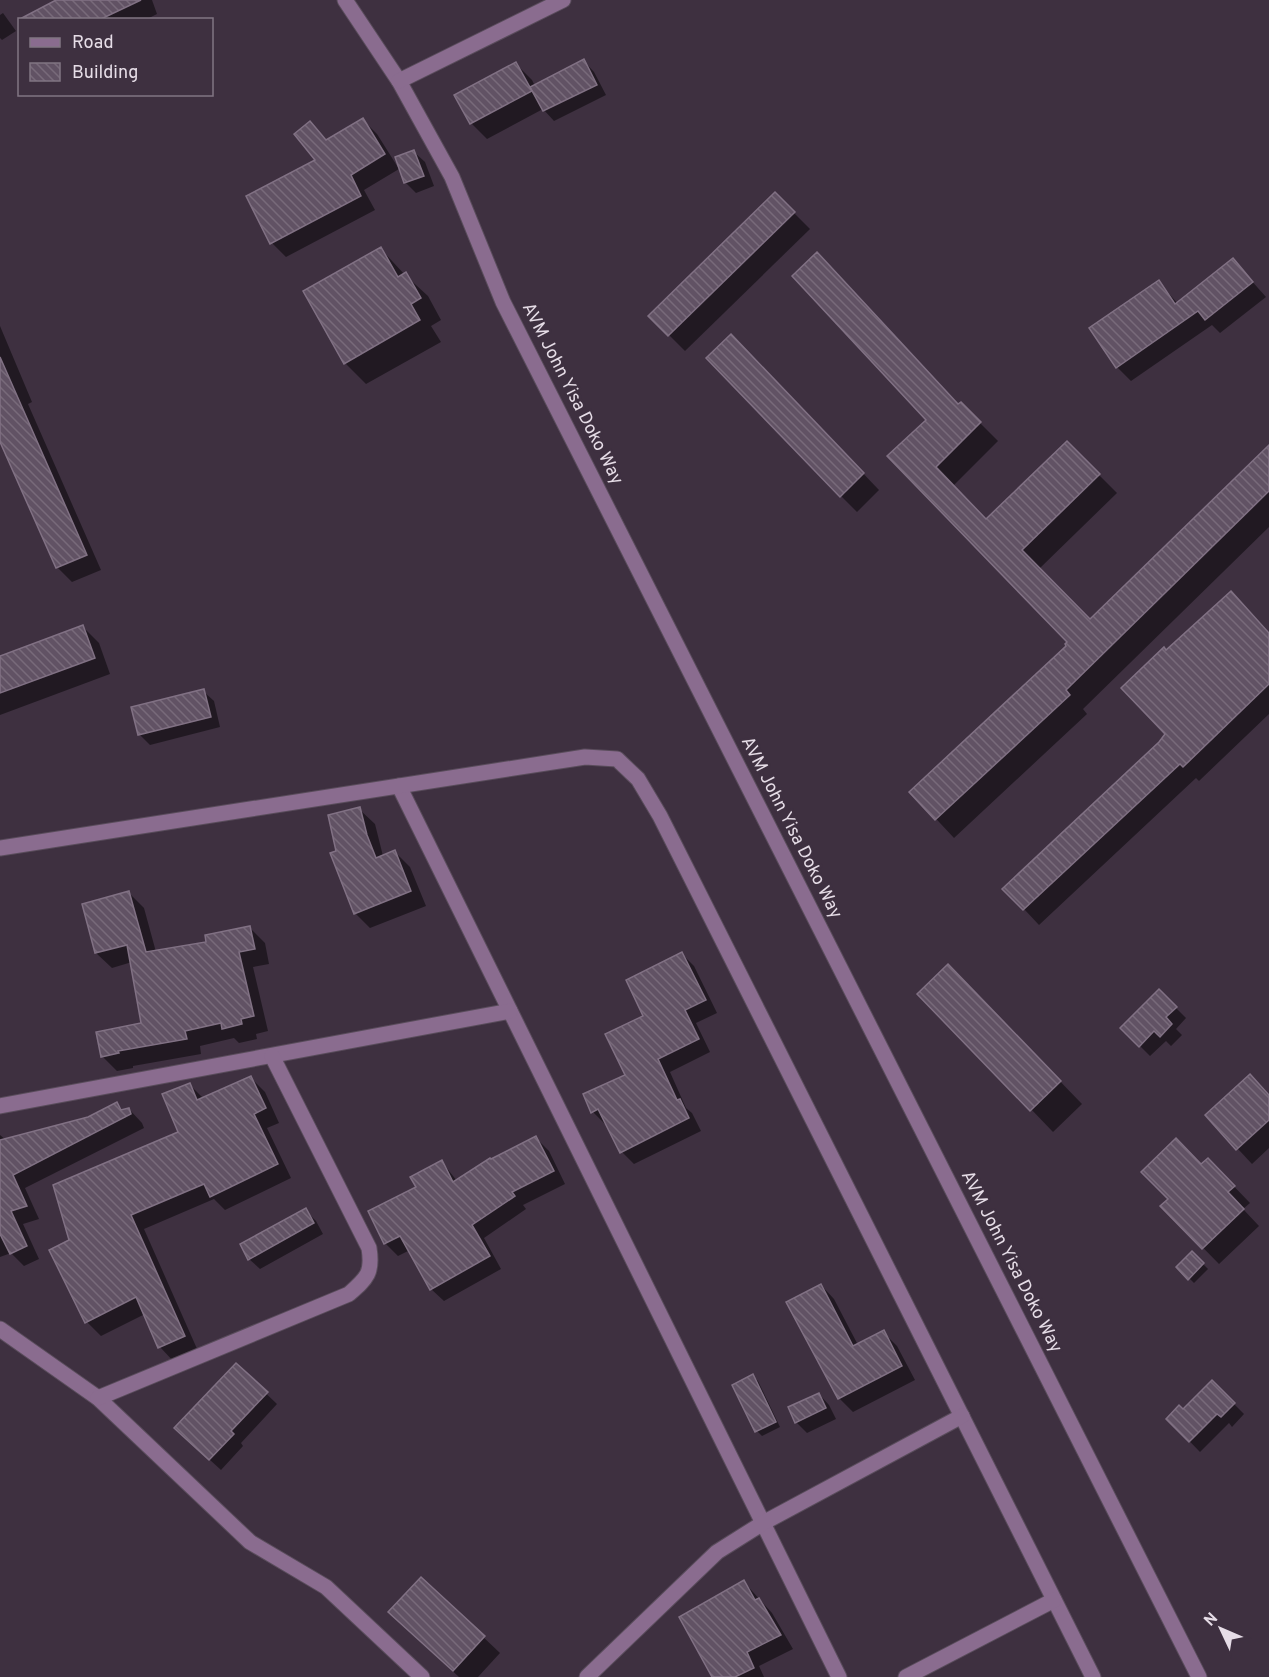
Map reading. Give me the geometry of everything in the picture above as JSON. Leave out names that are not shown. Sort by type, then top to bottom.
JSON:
[{"type":"street","name":"AVM John Yisa Doko Way","points":[[345,0],[399,81],[452,177],[503,302],[1199,1677]]},
{"type":"street","points":[[399,81],[563,0]]},
{"type":"street","points":[[0,848],[585,757],[617,759],[638,779],[660,816],[1093,1677]]},
{"type":"street","points":[[399,786],[839,1677]]},
{"type":"street","points":[[0,1107],[510,1011]]},
{"type":"street","points":[[98,1398],[349,1294],[367,1278],[372,1264],[369,1248],[272,1056]]},
{"type":"street","points":[[0,1329],[98,1398],[250,1542],[326,1587],[422,1677]]},
{"type":"street","points":[[586,1677],[717,1552],[762,1523],[962,1416]]},
{"type":"street","points":[[906,1677],[1054,1600]]},
{"type":"building","points":[[56,0],[141,0],[103,18],[22,18]]},
{"type":"building","points":[[584,59],[597,85],[543,111],[530,87]]},
{"type":"building","points":[[516,62],[532,91],[470,124],[454,95]]},
{"type":"building","points":[[363,118],[385,154],[351,175],[361,196],[270,244],[246,196],[315,160],[294,134],[310,121],[326,140]]},
{"type":"building","points":[[414,150],[424,176],[404,183],[395,157]]},
{"type":"building","points":[[775,192],[795,212],[668,336],[648,316]]},
{"type":"building","points":[[381,247],[398,277],[406,272],[421,298],[411,304],[420,320],[344,364],[303,291]]},
{"type":"building","points":[[817,252],[958,404],[961,402],[981,422],[936,467],[986,519],[1067,441],[1100,474],[1022,550],[1090,619],[1269,445],[1269,491],[1066,690],[1070,695],[935,820],[909,792],[1066,646],[1067,642],[887,456],[926,420],[792,276]]},
{"type":"building","points":[[1233,258],[1253,282],[1205,320],[1198,311],[1116,368],[1089,328],[1159,280],[1175,304]]},
{"type":"building","points":[[731,334],[864,473],[840,497],[706,358]]},
{"type":"building","points":[[0,357],[87,555],[56,568],[0,442]]},
{"type":"building","points":[[1231,591],[1269,633],[1269,684],[1183,767],[1180,764],[1023,910],[1002,889],[1165,734],[1121,688],[1164,647],[1166,650]]},
{"type":"building","points":[[83,625],[95,658],[0,693],[0,656]]},
{"type":"building","points":[[204,689],[211,717],[138,735],[131,707]]},
{"type":"building","points":[[360,807],[376,858],[395,850],[411,891],[354,914],[330,853],[336,851],[328,815]]},
{"type":"building","points":[[129,891],[146,952],[206,942],[205,935],[250,926],[255,949],[239,952],[254,1016],[241,1019],[242,1024],[222,1029],[221,1023],[185,1031],[187,1039],[118,1051],[119,1053],[101,1057],[96,1032],[141,1023],[127,945],[95,953],[82,904]]},
{"type":"building","points":[[682,952],[706,1000],[685,1010],[699,1039],[658,1059],[677,1100],[680,1099],[689,1118],[620,1153],[598,1109],[591,1113],[583,1094],[625,1075],[605,1034],[643,1016],[626,980]]},
{"type":"building","points":[[948,964],[1061,1081],[1030,1111],[917,994]]},
{"type":"building","points":[[1159,989],[1177,1007],[1166,1017],[1172,1024],[1160,1037],[1154,1031],[1139,1047],[1120,1028]]},
{"type":"building","points":[[1250,1074],[1269,1095],[1269,1120],[1236,1150],[1205,1115]]},
{"type":"building","points":[[251,1076],[266,1108],[254,1114],[278,1164],[210,1197],[204,1184],[131,1215],[185,1336],[158,1348],[136,1297],[85,1323],[49,1250],[69,1240],[53,1185],[178,1132],[162,1094],[190,1083],[197,1100]]},
{"type":"building","points":[[117,1102],[121,1110],[129,1108],[131,1114],[13,1175],[27,1206],[11,1211],[27,1246],[10,1254],[0,1234],[0,1140],[88,1117]]},
{"type":"building","points":[[536,1136],[554,1171],[512,1192],[515,1196],[472,1225],[490,1256],[430,1290],[400,1236],[384,1244],[368,1211],[416,1187],[410,1177],[442,1160],[453,1182],[490,1158]]},
{"type":"building","points":[[1176,1138],[1201,1164],[1208,1158],[1235,1186],[1228,1192],[1244,1209],[1202,1249],[1160,1206],[1168,1199],[1141,1172]]},
{"type":"building","points":[[306,1208],[314,1223],[248,1260],[240,1244]]},
{"type":"building","points":[[1192,1251],[1204,1263],[1188,1280],[1176,1267]]},
{"type":"building","points":[[821,1284],[853,1346],[884,1330],[902,1366],[838,1399],[786,1302]]},
{"type":"building","points":[[236,1363],[268,1392],[231,1431],[234,1434],[209,1460],[174,1428]]},
{"type":"building","points":[[753,1374],[776,1422],[755,1432],[732,1385]]},
{"type":"building","points":[[1212,1380],[1235,1403],[1221,1417],[1217,1414],[1189,1442],[1166,1419],[1179,1405],[1183,1409]]},
{"type":"building","points":[[819,1393],[826,1408],[795,1423],[788,1407]]},
{"type":"building","points":[[421,1577],[485,1636],[453,1671],[388,1612]]},
{"type":"building","points":[[744,1580],[755,1600],[759,1598],[781,1635],[747,1652],[754,1668],[735,1677],[712,1677],[679,1617]]}]
